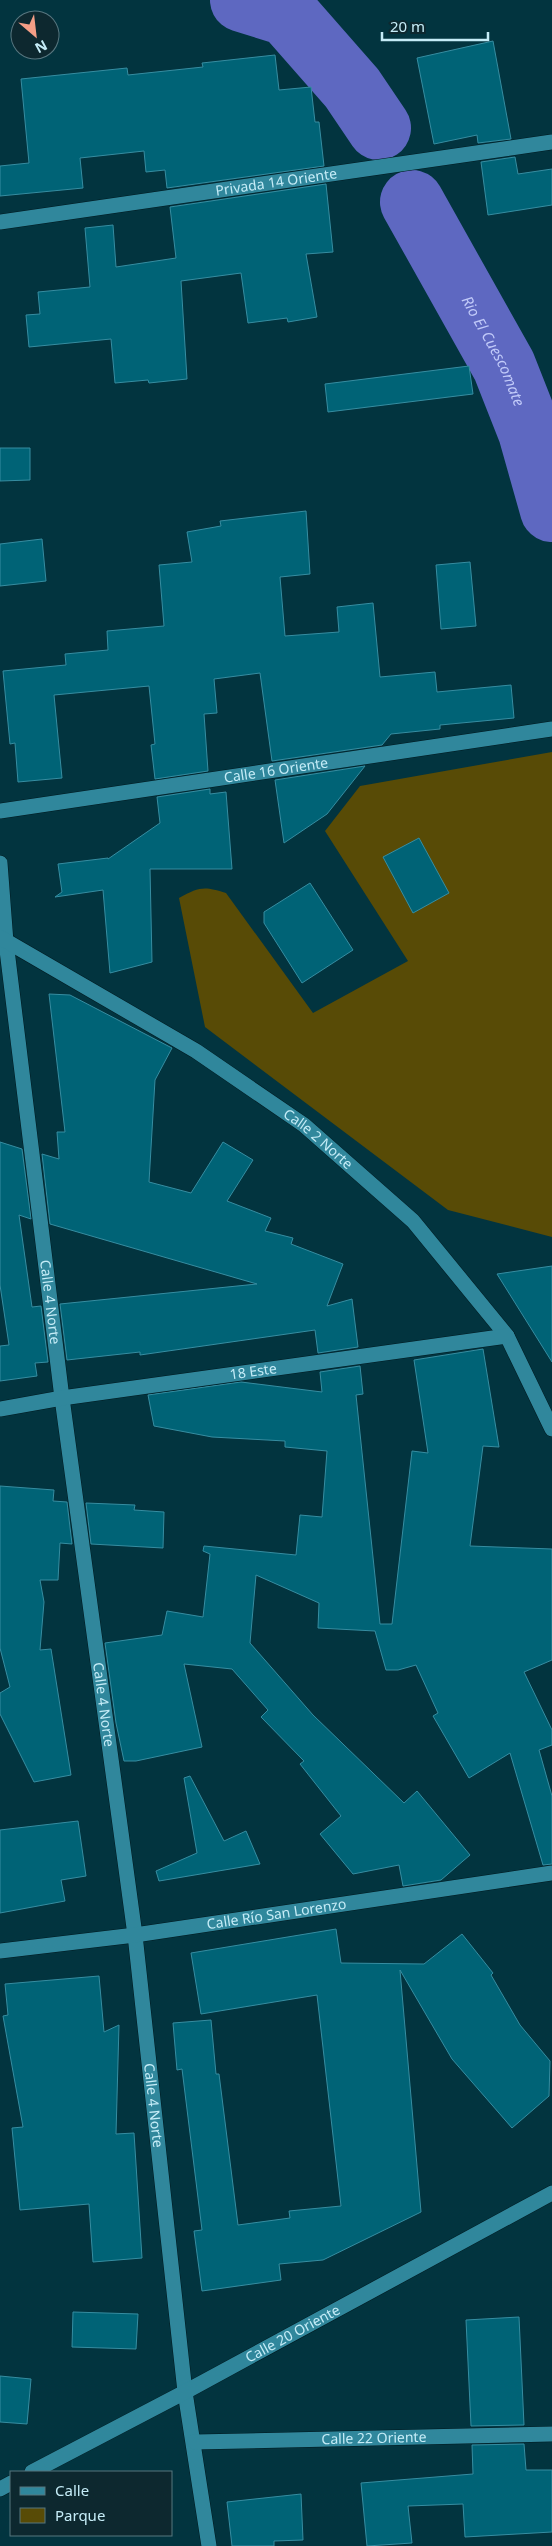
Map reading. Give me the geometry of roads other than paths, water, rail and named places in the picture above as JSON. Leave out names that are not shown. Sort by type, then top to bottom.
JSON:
[{"type":"street","name":"Privada 14 Oriente","points":[[0,222],[552,142]]},
{"type":"street","name":"Calle 16 Oriente","points":[[0,811],[552,729]]},
{"type":"street","name":"Calle 4 Norte","points":[[0,863],[3,940],[62,1398],[135,1935],[185,2392],[195,2442],[209,2546]]},
{"type":"street","name":"Calle 2 Norte","points":[[3,940],[196,1051],[304,1124],[413,1221],[507,1336],[552,1429]]},
{"type":"street","name":"18 Este","points":[[0,1410],[62,1398],[507,1336]]},
{"type":"street","name":"Calle Río San Lorenzo","points":[[0,1952],[135,1935],[552,1873]]},
{"type":"street","name":"Calle 20 Oriente","points":[[34,2471],[185,2392],[552,2193]]},
{"type":"street","name":"Calle 22 Oriente","points":[[195,2442],[552,2434]]},
{"type":"waterway","name":"Rio El Cuescomate","points":[[242,0],[287,14],[352,88],[379,128]]},
{"type":"waterway","name":"Rio El Cuescomate","points":[[412,202],[504,366],[530,432],[552,510]]}]
